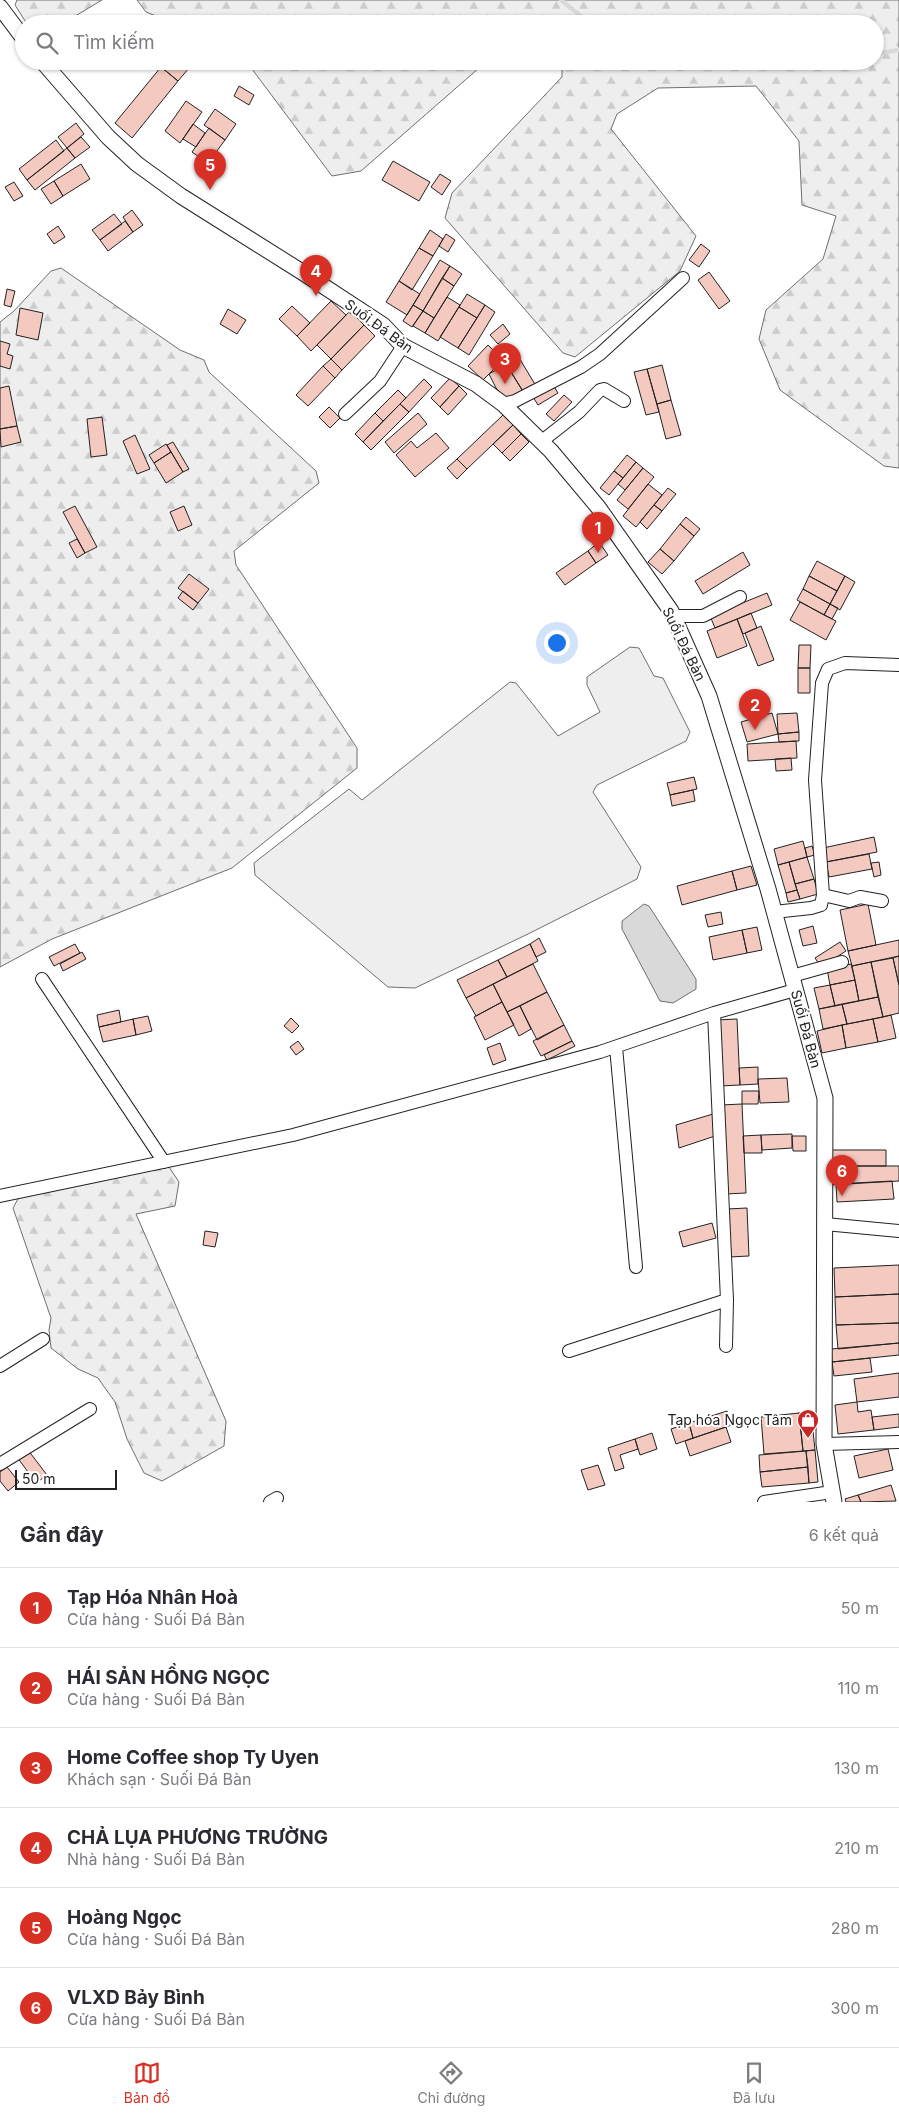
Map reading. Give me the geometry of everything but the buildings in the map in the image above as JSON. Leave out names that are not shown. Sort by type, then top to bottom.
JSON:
[{"type":"street","points":[[0,7],[15,27]]},
{"type":"street","name":"Suối Đá Bàn","points":[[50,70],[108,137],[137,164],[180,196],[302,272],[383,326],[403,346],[476,384],[503,404],[542,441],[598,507],[673,616],[709,696],[774,912],[825,1098],[824,1444],[833,1497]]},
{"type":"street","points":[[503,404],[515,401],[581,367],[600,354],[683,278]]},
{"type":"street","points":[[345,414],[380,381],[403,346]]},
{"type":"street","points":[[542,441],[579,412],[600,390],[604,389],[624,401]]},
{"type":"street","points":[[673,616],[703,616],[740,597]]},
{"type":"street","points":[[774,912],[811,908],[821,904],[823,895],[815,780],[822,683],[828,669],[845,663],[899,665]]},
{"type":"street","points":[[823,895],[850,901],[860,897],[882,902]]},
{"type":"street","points":[[0,1196],[293,1135],[616,1047],[794,983],[842,962]]},
{"type":"street","points":[[42,979],[164,1162]]},
{"type":"street","points":[[714,1013],[726,1300],[726,1346]]},
{"type":"street","points":[[616,1047],[636,1267]]},
{"type":"street","points":[[825,1224],[899,1231]]},
{"type":"street","points":[[569,1351],[726,1300]]},
{"type":"street","points":[[0,1366],[43,1339]]},
{"type":"street","points":[[0,1464],[90,1409]]},
{"type":"street","points":[[824,1444],[899,1442]]},
{"type":"street","points":[[764,1502],[833,1497]]},
{"type":"green space","points":[[17,0],[102,0],[77,15],[21,15],[15,5]]},
{"type":"green space","points":[[137,0],[899,0],[899,468],[884,466],[780,390],[759,339],[766,310],[823,259],[836,216],[802,205],[799,141],[756,86],[658,88],[617,114],[611,129],[696,236],[680,271],[575,357],[563,353],[445,218],[452,193],[562,77],[562,70],[884,70],[884,15],[154,15],[146,12]]},
{"type":"green space","points":[[253,70],[477,70],[361,171],[332,176]]},
{"type":"green space","points":[[61,268],[180,350],[204,360],[209,372],[316,471],[319,483],[234,551],[236,565],[357,748],[357,768],[232,868],[52,939],[0,967],[0,322],[14,311],[51,271]]},
{"type":"green space","points":[[630,647],[639,648],[654,676],[663,678],[690,732],[686,741],[597,785],[593,792],[641,867],[637,879],[415,988],[388,987],[255,875],[254,863],[349,789],[362,800],[510,682],[516,683],[558,736],[600,712],[587,685],[587,677]]},
{"type":"green space","points":[[169,1167],[179,1182],[175,1206],[136,1214],[226,1421],[224,1446],[162,1481],[144,1473],[127,1439],[115,1402],[98,1378],[78,1369],[51,1348],[49,1330],[51,1318],[13,1208],[19,1197]]},
{"type":"shaded area","points":[[644,904],[649,906],[696,979],[696,989],[673,1003],[660,1001],[622,929],[622,921]]},
{"type":"waterway","points":[[561,0],[580,15]]},
{"type":"waterway","points":[[884,52],[899,50]]},
{"type":"place","name":"Hoàng Ngọc","points":[[210,190]]},
{"type":"place","name":"CHẢ LỤA PHƯƠNG TRƯỜNG","points":[[316,296]]},
{"type":"place","name":"Home Coffee shop Ty Uyen","points":[[505,384]]},
{"type":"place","name":"Tạp Hóa Nhân Hoà","points":[[598,553]]},
{"type":"place","name":"HÁI SẢN HỒNG NGỌC","points":[[755,730]]},
{"type":"place","name":"VLXD Bảy Bình","points":[[842,1196]]},
{"type":"place","name":"Tạp hóa Ngọc Tâm","points":[[808,1439]]}]
